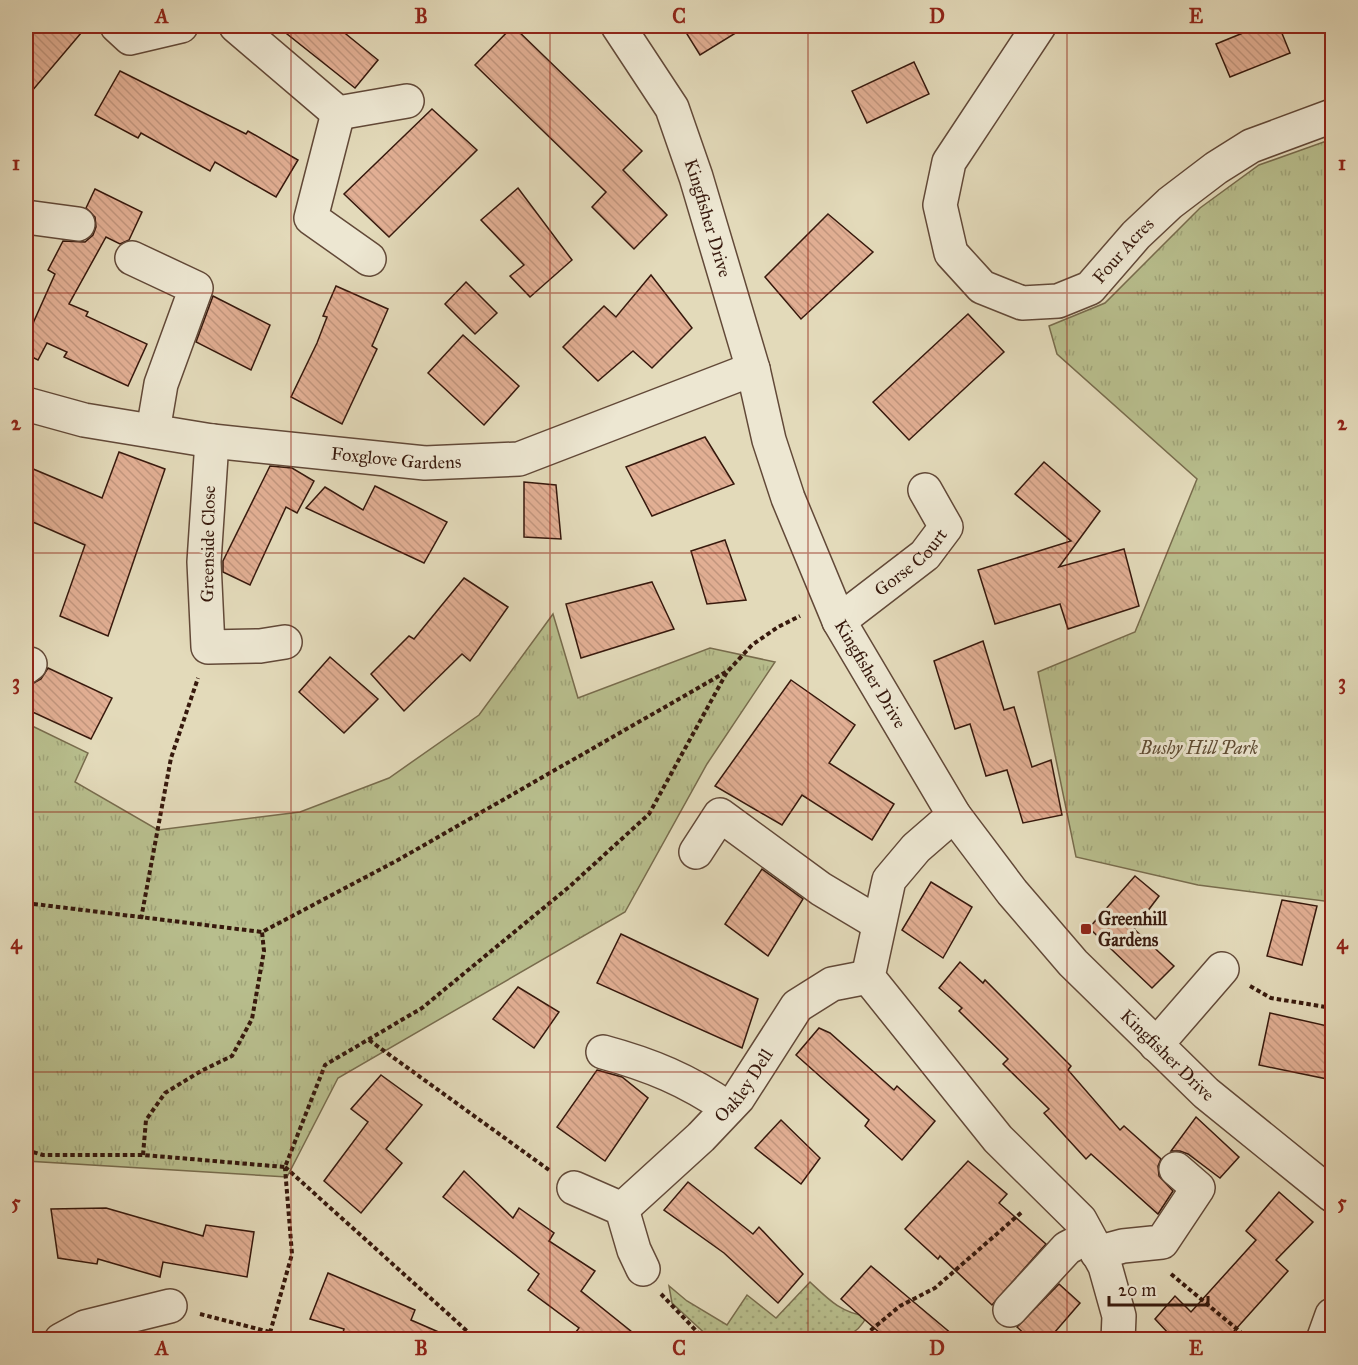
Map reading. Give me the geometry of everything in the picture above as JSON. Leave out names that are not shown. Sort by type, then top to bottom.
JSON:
[{"type":"street","points":[[117,26],[130,38],[181,26]]},
{"type":"street","points":[[236,26],[338,113]]},
{"type":"street","name":"Kingfisher Drive","points":[[618,26],[672,108],[696,177],[753,369],[769,440],[785,489],[835,611],[954,815],[1012,892],[1073,963],[1206,1093],[1332,1195]]},
{"type":"street","name":"Four Acres","points":[[1039,26],[949,162],[940,205],[951,253],[982,287],[1022,303],[1058,301],[1090,288],[1136,235],[1170,203],[1216,168],[1251,146],[1332,116]]},
{"type":"street","points":[[338,113],[407,101]]},
{"type":"street","points":[[338,113],[311,218],[369,259]]},
{"type":"street","points":[[26,217],[78,224]]},
{"type":"street","points":[[132,258],[196,288],[161,384],[153,431]]},
{"type":"street","name":"Foxglove Gardens","points":[[26,404],[84,420],[212,441],[425,463],[519,459],[753,369]]},
{"type":"street","name":"Greenside Close","points":[[208,647],[204,562],[212,441]]},
{"type":"street","name":"Gorse Court","points":[[835,611],[925,555],[946,527],[925,490]]},
{"type":"street","points":[[208,647],[260,646],[285,642]]},
{"type":"street","points":[[696,852],[720,815],[821,889],[878,923]]},
{"type":"street","points":[[954,815],[916,848],[889,880],[868,977],[998,1139],[1080,1220],[1105,1266],[1119,1316],[1118,1340]]},
{"type":"street","points":[[1156,1045],[1222,969]]},
{"type":"street","name":"Oakley Dell","points":[[622,1209],[701,1137],[738,1098],[797,1006],[832,984],[868,977]]},
{"type":"street","points":[[603,1052],[652,1066],[699,1088],[728,1108]]},
{"type":"street","points":[[1010,1310],[1067,1248],[1162,1242],[1198,1188],[1176,1169]]},
{"type":"street","points":[[574,1188],[622,1209],[634,1251],[643,1269]]},
{"type":"street","points":[[61,1340],[85,1327],[170,1306]]},
{"type":"street","points":[[1323,1340],[1332,1315]]},
{"type":"path","points":[[268,1340],[292,1254],[285,1167],[325,1065],[422,1008],[569,887],[648,814],[727,672],[752,645],[778,627],[835,611]]},
{"type":"path","points":[[141,919],[171,758],[208,647]]},
{"type":"path","points":[[26,903],[141,919],[262,932],[398,860],[727,672]]},
{"type":"path","points":[[143,1155],[146,1120],[165,1093],[201,1071],[232,1056],[252,1019],[264,951],[262,932]]},
{"type":"path","points":[[1222,969],[1271,998],[1332,1008]]},
{"type":"path","points":[[369,1040],[574,1188]]},
{"type":"path","points":[[26,1150],[43,1155],[143,1155],[285,1167],[477,1340]]},
{"type":"path","points":[[859,1340],[900,1306],[935,1288],[996,1237],[1047,1187]]},
{"type":"path","points":[[643,1269],[667,1304],[705,1340]]},
{"type":"path","points":[[1168,1272],[1250,1340]]},
{"type":"path","points":[[170,1306],[270,1332]]},
{"type":"green space","name":"Bushy Hill Park","points":[[1332,139],[1332,902],[1198,885],[1076,857],[1038,672],[1135,632],[1197,479],[1057,354],[1049,326],[1105,303],[1200,208],[1259,165]]},
{"type":"green space","points":[[553,614],[578,698],[710,648],[775,662],[707,764],[625,912],[338,1078],[287,1177],[26,1161],[26,723],[88,753],[75,782],[158,830],[300,812],[389,778],[479,715]]},
{"type":"green space","points":[[810,1282],[842,1309],[867,1316],[861,1325],[848,1335],[821,1340],[711,1339],[672,1303],[669,1286],[687,1301],[727,1325],[747,1295],[776,1318]]},
{"type":"building","points":[[26,26],[87,26],[26,98]]},
{"type":"building","points":[[277,26],[336,26],[378,60],[355,88]]},
{"type":"building","points":[[513,26],[642,151],[623,170],[667,215],[634,249],[592,207],[606,192],[475,65]]},
{"type":"building","points":[[682,26],[747,26],[700,55]]},
{"type":"building","points":[[1260,26],[1279,26],[1290,53],[1230,77],[1216,44]]},
{"type":"building","points":[[914,62],[929,94],[867,123],[852,91]]},
{"type":"building","points":[[120,71],[246,134],[248,131],[298,160],[276,197],[215,162],[210,171],[141,133],[138,138],[95,115]]},
{"type":"building","points":[[432,109],[477,150],[389,237],[344,194]]},
{"type":"building","points":[[518,188],[572,260],[530,297],[510,276],[524,265],[481,220]]},
{"type":"building","points":[[95,189],[142,212],[129,240],[120,244],[106,237],[69,304],[88,312],[86,316],[147,344],[128,386],[64,357],[67,352],[47,343],[38,360],[26,354],[26,339],[55,274],[48,270],[63,241],[85,242],[93,235],[96,227],[95,217],[86,208]]},
{"type":"building","points":[[828,214],[873,252],[801,319],[765,277]]},
{"type":"building","points":[[651,275],[692,328],[652,368],[633,351],[598,381],[563,347],[604,306],[616,317]]},
{"type":"building","points":[[466,282],[497,313],[475,334],[445,304]]},
{"type":"building","points":[[336,286],[388,309],[372,346],[377,349],[342,424],[291,397],[317,343],[327,317],[323,316]]},
{"type":"building","points":[[213,296],[270,325],[251,370],[196,342]]},
{"type":"building","points":[[968,314],[1004,352],[909,440],[873,402]]},
{"type":"building","points":[[463,335],[519,386],[484,425],[428,373]]},
{"type":"building","points":[[705,437],[734,484],[652,516],[626,467]]},
{"type":"building","points":[[119,452],[165,469],[108,636],[60,616],[85,545],[26,519],[26,466],[102,498]]},
{"type":"building","points":[[1044,462],[1100,511],[1059,567],[1124,549],[1139,606],[1068,629],[1060,604],[995,624],[978,570],[1071,541],[1015,494]]},
{"type":"building","points":[[270,466],[292,468],[314,481],[297,513],[286,507],[250,585],[223,572],[223,561]]},
{"type":"building","points":[[524,482],[556,485],[561,539],[524,537]]},
{"type":"building","points":[[375,486],[447,522],[424,563],[306,508],[325,487],[363,510]]},
{"type":"building","points":[[725,540],[746,600],[707,604],[691,551]]},
{"type":"building","points":[[464,578],[508,607],[470,661],[462,654],[404,711],[371,674],[409,636],[414,639]]},
{"type":"building","points":[[652,582],[674,629],[581,658],[566,604]]},
{"type":"building","points":[[983,641],[1004,710],[1014,707],[1032,767],[1051,760],[1062,815],[1023,823],[1007,770],[986,776],[970,724],[955,729],[934,661]]},
{"type":"building","points":[[330,657],[378,699],[344,733],[299,692]]},
{"type":"building","points":[[48,668],[112,698],[91,739],[26,709],[26,695],[30,685],[41,679]]},
{"type":"building","points":[[791,680],[855,725],[829,763],[894,804],[872,840],[802,795],[782,825],[715,786]]},
{"type":"building","points":[[762,869],[803,899],[768,956],[725,924]]},
{"type":"building","points":[[1135,876],[1159,896],[1134,929],[1174,966],[1152,988],[1089,928]]},
{"type":"building","points":[[931,882],[972,907],[943,958],[902,930]]},
{"type":"building","points":[[1282,900],[1317,906],[1302,965],[1267,956]]},
{"type":"building","points":[[621,934],[758,999],[742,1048],[597,983]]},
{"type":"building","points":[[960,962],[983,983],[985,980],[1071,1066],[1068,1070],[1120,1130],[1124,1126],[1161,1159],[1158,1166],[1159,1176],[1173,1191],[1158,1214],[1091,1154],[1086,1159],[1044,1113],[1049,1109],[1003,1064],[1008,1059],[959,1011],[962,1008],[939,988]]},
{"type":"building","points":[[518,987],[559,1012],[534,1048],[493,1019]]},
{"type":"building","points":[[1270,1013],[1332,1027],[1332,1080],[1259,1065]]},
{"type":"building","points":[[819,1028],[830,1033],[894,1090],[897,1086],[935,1121],[902,1160],[865,1126],[869,1120],[796,1055]]},
{"type":"building","points":[[597,1070],[622,1077],[648,1098],[605,1161],[557,1127]]},
{"type":"building","points":[[381,1075],[422,1105],[386,1149],[402,1163],[361,1213],[324,1181],[368,1122],[351,1109]]},
{"type":"building","points":[[1196,1117],[1239,1157],[1220,1178],[1188,1154],[1171,1151]]},
{"type":"building","points":[[781,1120],[820,1158],[801,1184],[755,1148]]},
{"type":"building","points":[[968,1161],[1007,1194],[999,1203],[1046,1244],[992,1305],[940,1256],[938,1259],[905,1229]]},
{"type":"building","points":[[464,1171],[513,1218],[519,1208],[554,1233],[549,1241],[595,1271],[581,1291],[642,1340],[570,1340],[579,1328],[528,1290],[539,1274],[443,1197]]},
{"type":"building","points":[[688,1182],[753,1234],[759,1227],[803,1274],[778,1303],[724,1253],[664,1210]]},
{"type":"building","points":[[1279,1192],[1313,1222],[1276,1260],[1288,1271],[1226,1340],[1167,1340],[1170,1335],[1155,1319],[1175,1296],[1191,1312],[1256,1240],[1246,1231]]},
{"type":"building","points":[[106,1208],[203,1236],[206,1225],[254,1232],[247,1277],[163,1262],[160,1277],[98,1259],[97,1264],[58,1258],[51,1209]]},
{"type":"building","points":[[871,1266],[959,1340],[888,1340],[841,1299]]},
{"type":"building","points":[[328,1273],[415,1310],[411,1320],[457,1340],[341,1340],[344,1329],[310,1319]]},
{"type":"building","points":[[1059,1284],[1080,1303],[1048,1340],[1031,1340],[1017,1327]]},
{"type":"place","name":"Greenhill Gardens","points":[[1086,929]]}]
